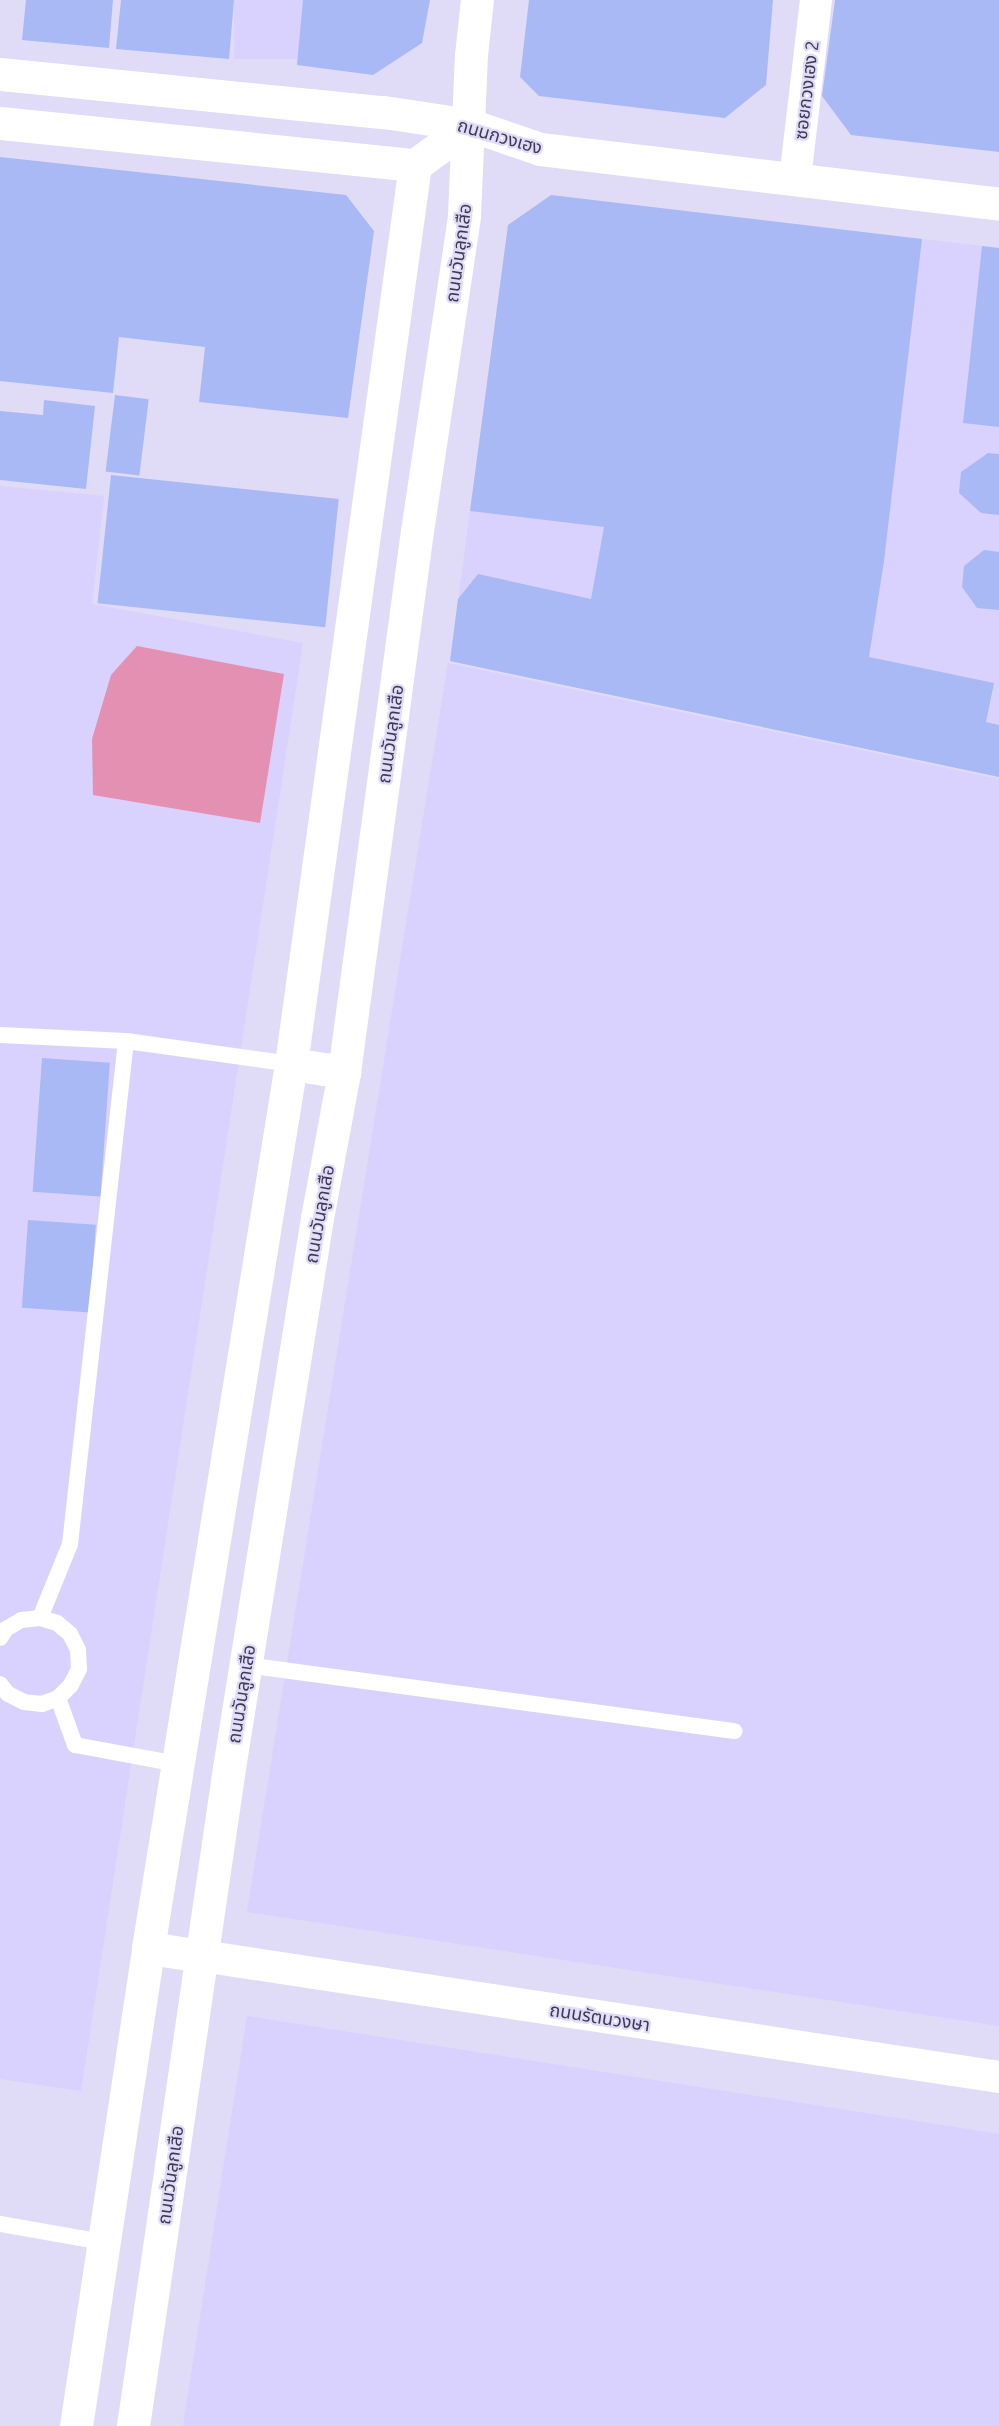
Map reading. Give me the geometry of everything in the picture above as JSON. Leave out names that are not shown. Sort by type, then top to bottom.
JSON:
[{"type":"street","name":"ถนนวันลูกเสือ","points":[[133,2426],[246,1665],[315,1230],[344,1072],[414,555],[464,215],[470,125],[471,55],[477,0]]},
{"type":"street","name":"ซอยกวงเฮง 2","points":[[795,179],[816,0]]},
{"type":"street","name":"ถนนกวงเฮง","points":[[0,74],[384,112],[470,125],[540,149],[999,204]]},
{"type":"street","points":[[0,123],[415,165],[470,125]]},
{"type":"street","points":[[76,2426],[148,1948],[291,1064],[415,165]]},
{"type":"street","points":[[291,1064],[344,1072]]},
{"type":"street","points":[[148,1948],[201,1956]]},
{"type":"street","name":"ถนนรัตนวงษา","points":[[201,1956],[999,2077]]},
{"type":"lane","points":[[0,1035],[126,1041],[291,1064]]},
{"type":"lane","points":[[40,1618],[70,1544],[126,1041]]},
{"type":"lane","points":[[0,1638],[6,1629],[21,1620],[40,1618],[57,1623],[70,1634],[78,1650],[78,1669],[71,1685],[58,1698],[42,1704],[24,1702],[8,1694],[0,1684]]},
{"type":"lane","points":[[246,1665],[735,1731]]},
{"type":"lane","points":[[58,1698],[75,1745],[178,1764]]},
{"type":"lane","points":[[0,2224],[103,2242]]},
{"type":"shaded area","points":[[234,0],[303,0],[303,59],[234,59]]},
{"type":"shaded area","points":[[508,225],[922,239],[982,246],[967,386],[999,390],[999,777],[450,661]]},
{"type":"shaded area","points":[[0,486],[104,496],[92,604],[303,643],[81,2091],[0,2079]]},
{"type":"shaded area","points":[[137,646],[284,674],[260,823],[93,795],[92,739],[111,675]]},
{"type":"shaded area","points":[[448,663],[999,779],[999,2026],[247,1912]]},
{"type":"shaded area","points":[[247,2016],[999,2134],[999,2426],[183,2426]]},
{"type":"building","points":[[26,0],[113,0],[109,48],[22,40]]},
{"type":"building","points":[[121,0],[234,0],[229,59],[116,49]]},
{"type":"building","points":[[303,0],[430,0],[422,43],[373,75],[297,65]]},
{"type":"building","points":[[529,0],[773,0],[766,85],[725,118],[539,96],[520,77]]},
{"type":"building","points":[[835,0],[999,0],[999,152],[851,135],[822,96]]},
{"type":"building","points":[[0,157],[346,195],[374,231],[348,418],[199,402],[205,347],[119,337],[113,393],[0,381]]},
{"type":"building","points":[[551,195],[922,239],[884,561],[869,657],[994,683],[986,722],[999,725],[999,777],[450,661],[458,599],[478,574],[591,599],[604,527],[470,511],[508,225]]},
{"type":"building","points":[[982,246],[999,248],[999,427],[963,423]]},
{"type":"building","points":[[115,395],[149,399],[139,476],[106,471]]},
{"type":"building","points":[[44,400],[95,406],[86,489],[0,480],[0,411],[43,415]]},
{"type":"building","points":[[988,453],[999,454],[999,515],[981,513],[959,493],[961,472]]},
{"type":"building","points":[[111,475],[339,499],[325,627],[98,603]]},
{"type":"building","points":[[984,550],[999,552],[999,610],[977,608],[962,587],[964,566]]},
{"type":"building","points":[[42,1058],[110,1063],[100,1196],[33,1192]]},
{"type":"building","points":[[28,1220],[96,1225],[90,1313],[22,1308]]}]
